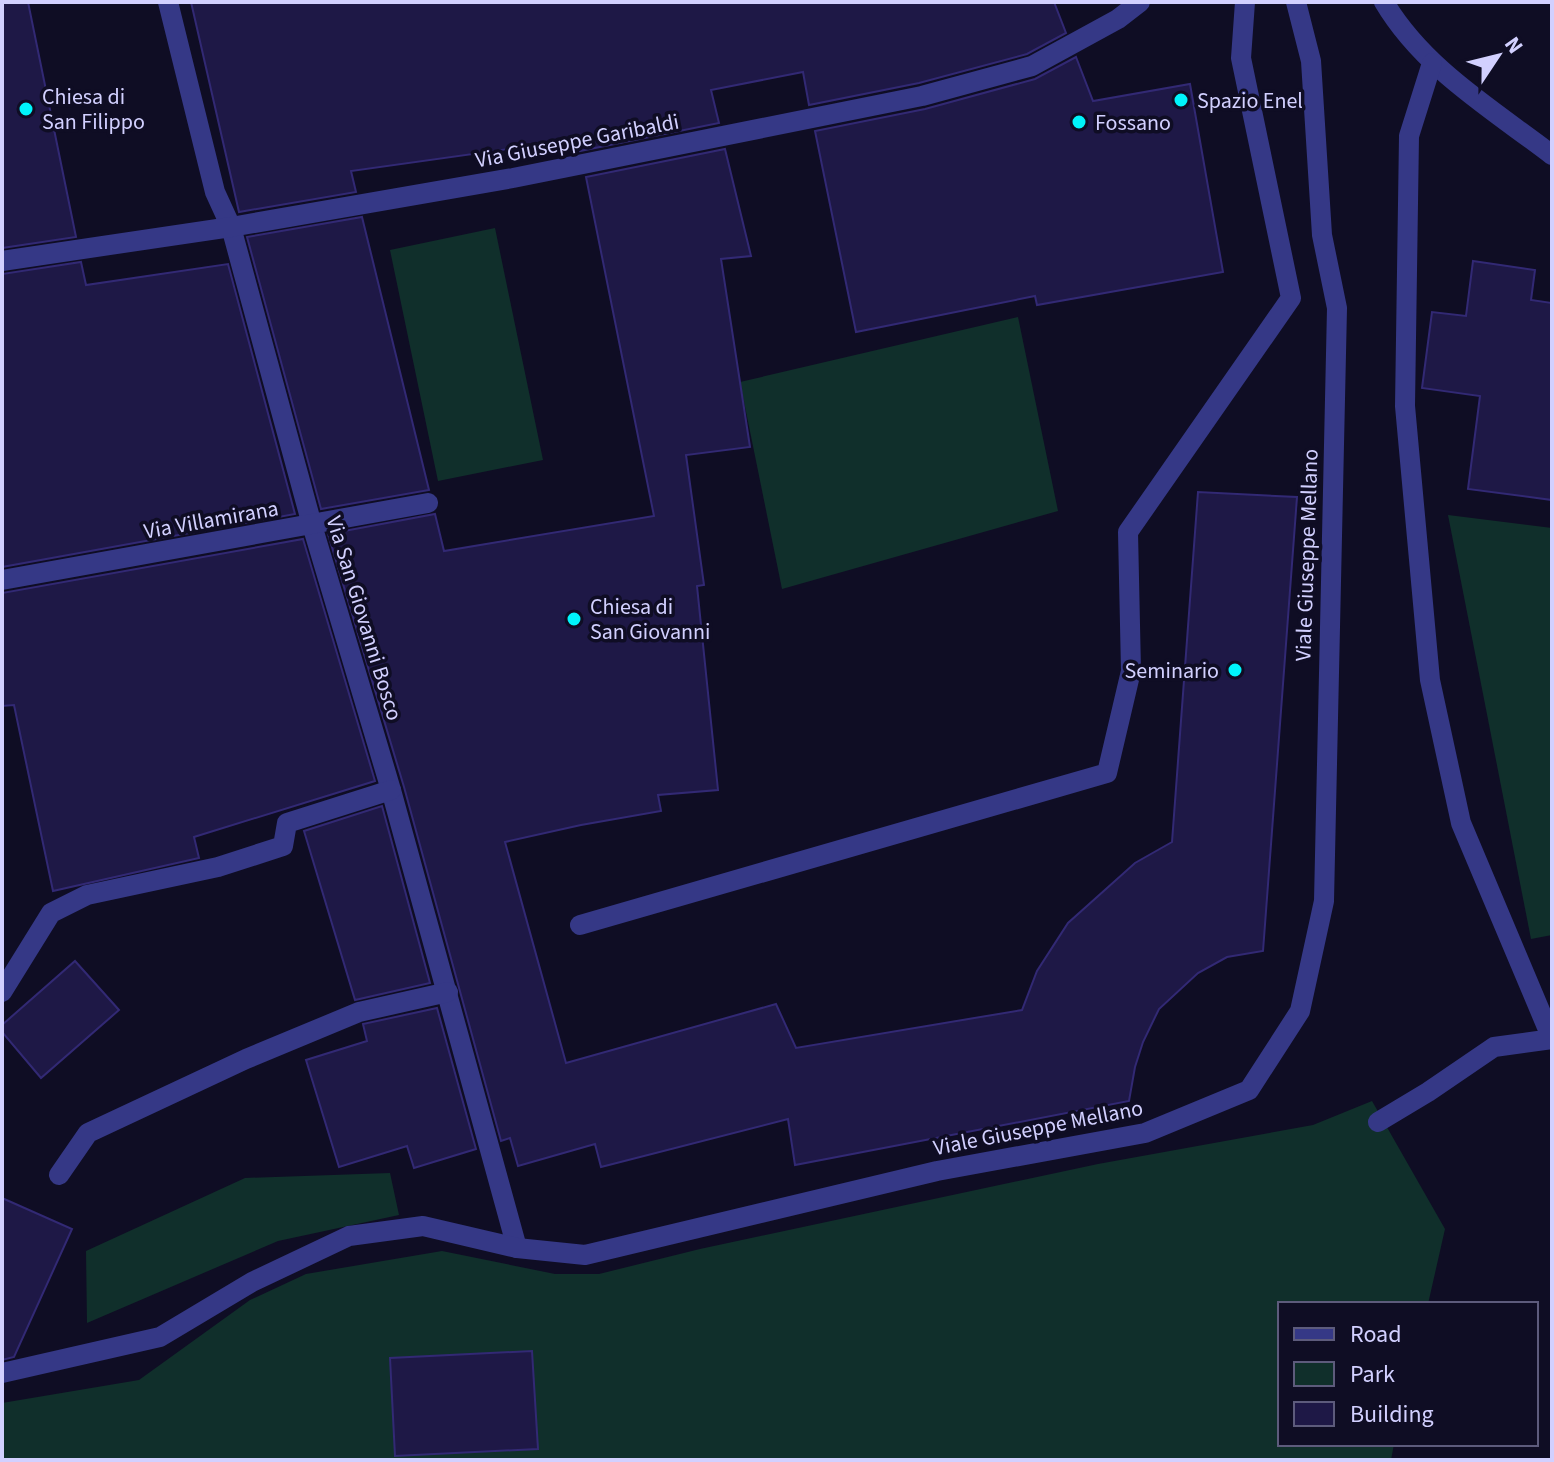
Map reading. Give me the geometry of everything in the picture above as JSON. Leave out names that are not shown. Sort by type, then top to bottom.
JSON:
[{"type":"street","name":"Via San Giovanni Bosco","points":[[168,2],[215,192],[231,227],[312,525],[448,992],[517,1248]]},
{"type":"street","name":"Via Giuseppe Garibaldi","points":[[2,261],[231,227],[513,178],[922,96],[1032,66],[1118,19],[1140,2]]},
{"type":"street","points":[[580,925],[1107,773],[1131,671],[1128,532],[1291,298],[1241,58],[1245,2]]},
{"type":"street","name":"Viale Giuseppe Mellano","points":[[2,1373],[160,1337],[252,1282],[349,1236],[423,1226],[517,1248],[585,1255],[937,1171],[1145,1133],[1249,1090],[1300,1011],[1324,901],[1337,308],[1322,235],[1311,61],[1296,2]]},
{"type":"street","points":[[1384,2],[1395,21],[1432,63],[1552,155]]},
{"type":"street","points":[[1378,1122],[1494,1047],[1552,1039],[1461,823],[1430,680],[1405,406],[1409,136],[1432,63]]},
{"type":"street","name":"Via Villamirana","points":[[2,580],[428,503]]},
{"type":"street","points":[[2,992],[51,913],[87,895],[218,867],[283,846],[287,823],[391,790]]},
{"type":"street","points":[[59,1175],[88,1133],[246,1059],[359,1012],[448,992]]},
{"type":"green space","points":[[495,228],[543,460],[438,481],[390,250]]},
{"type":"green space","points":[[1018,317],[1058,511],[782,589],[740,382]]},
{"type":"green space","points":[[1448,515],[1552,528],[1552,935],[1531,939]]},
{"type":"green space","points":[[1372,1101],[1445,1229],[1428,1302],[1278,1302],[1278,1446],[1394,1446],[1391,1460],[2,1460],[2,1403],[139,1380],[250,1300],[306,1274],[442,1251],[555,1274],[599,1274],[700,1249],[1098,1164],[1313,1125]]},
{"type":"green space","points":[[390,1173],[399,1215],[278,1241],[87,1323],[86,1251],[245,1178]]},
{"type":"building","name":"Chiesa di San Filippo","points":[[2,2],[28,2],[76,237],[2,248]]},
{"type":"building","points":[[191,2],[1054,2],[1066,33],[1027,54],[919,83],[809,105],[803,72],[711,90],[719,123],[580,151],[579,143],[510,158],[508,149],[351,171],[356,192],[239,212]]},
{"type":"building","points":[[1076,57],[1093,101],[1190,84],[1223,272],[1037,305],[1035,296],[856,332],[815,131],[925,109],[1035,79]]},
{"type":"building","points":[[725,149],[751,256],[721,259],[750,447],[686,455],[704,585],[697,586],[718,790],[658,795],[661,811],[505,842],[566,1063],[776,1004],[796,1048],[1022,1010],[1037,971],[1068,923],[1135,863],[1172,842],[1198,492],[1297,497],[1263,951],[1227,957],[1198,973],[1159,1009],[1143,1042],[1129,1101],[795,1165],[788,1119],[601,1167],[595,1144],[518,1166],[510,1138],[501,1141],[404,787],[328,534],[435,514],[444,551],[654,516],[586,177]]},
{"type":"building","points":[[362,217],[429,490],[321,509],[247,237]]},
{"type":"building","points":[[1473,261],[1535,270],[1531,300],[1552,303],[1552,500],[1468,489],[1480,396],[1422,388],[1432,312],[1466,316]]},
{"type":"building","points":[[81,262],[86,285],[228,264],[295,514],[2,567],[2,274]]},
{"type":"building","points":[[303,539],[375,781],[194,837],[199,858],[53,891],[14,705],[2,706],[2,593]]},
{"type":"building","points":[[382,806],[430,983],[355,1000],[304,831]]},
{"type":"building","points":[[75,961],[119,1010],[41,1078],[2,1032],[2,1025]]},
{"type":"building","points":[[437,1008],[476,1149],[414,1168],[407,1146],[339,1167],[306,1060],[367,1041],[363,1024]]},
{"type":"building","points":[[2,1198],[72,1229],[14,1357],[2,1360]]},
{"type":"building","points":[[532,1351],[538,1449],[395,1456],[390,1358]]},
{"type":"place","name":"Spazio Enel","points":[[1181,100]]},
{"type":"place","name":"Chiesa di San Filippo","points":[[26,109]]},
{"type":"place","name":"Fossano","points":[[1079,122]]},
{"type":"place","name":"Chiesa di San Giovanni","points":[[574,619]]},
{"type":"place","name":"Seminario","points":[[1235,670]]}]
